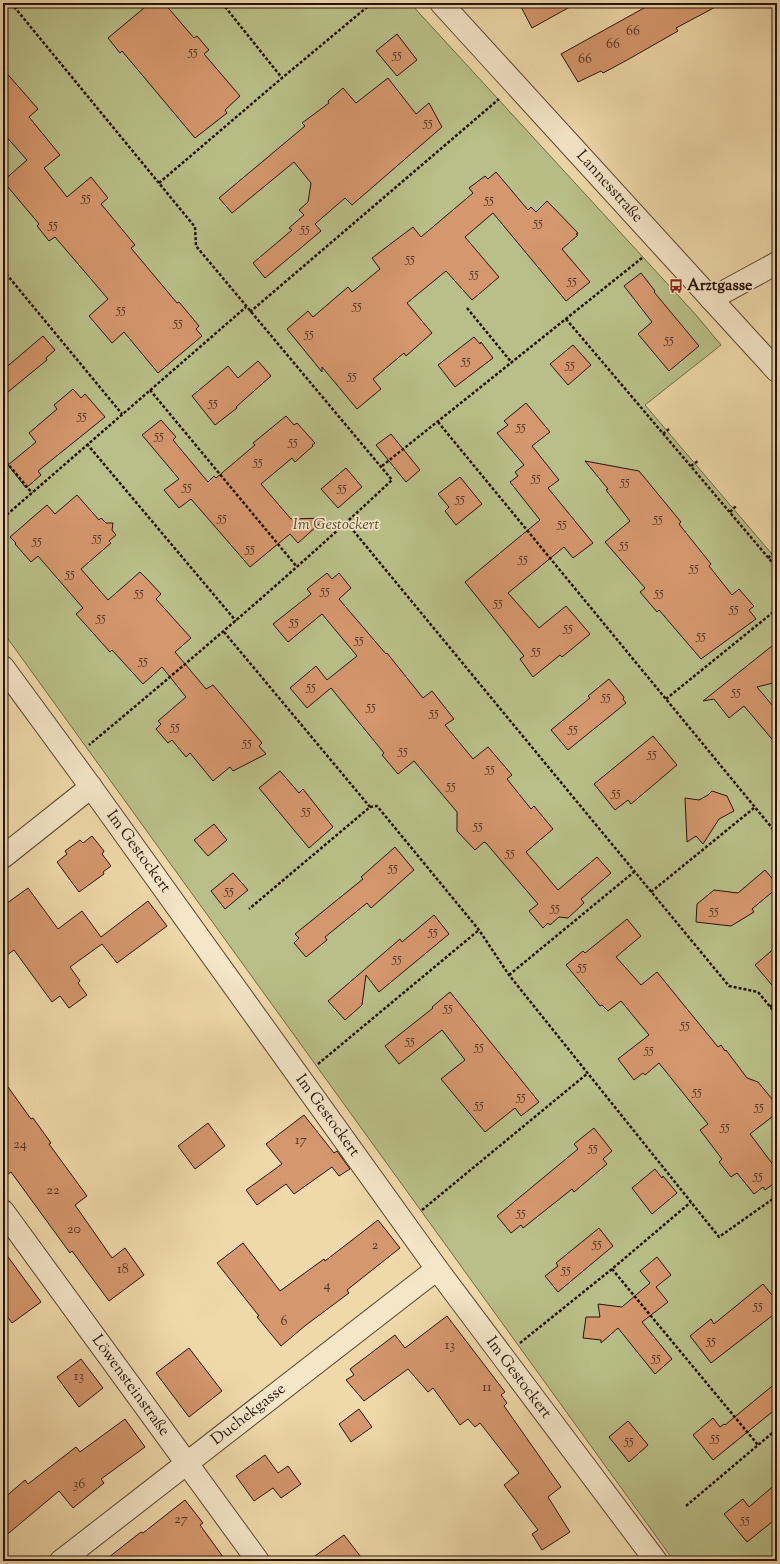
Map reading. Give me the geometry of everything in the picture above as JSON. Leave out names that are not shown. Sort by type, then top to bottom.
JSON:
[{"type":"street","name":"Lannesstraße","points":[[441,3],[777,371]]},
{"type":"street","points":[[711,299],[777,263]]},
{"type":"street","name":"Im Gestockert","points":[[3,667],[91,787],[437,1269],[656,1561]]},
{"type":"street","points":[[3,857],[91,787]]},
{"type":"street","name":"Löwensteinstraße","points":[[3,1212],[258,1561]]},
{"type":"street","name":"Duchekgasse","points":[[61,1561],[437,1269]]},
{"type":"path","points":[[11,3],[195,227],[196,246],[250,312],[382,466],[392,480],[347,523],[224,632],[71,760]]},
{"type":"path","points":[[222,3],[282,78]]},
{"type":"path","points":[[159,183],[372,3]]},
{"type":"path","points":[[250,312],[516,84]]},
{"type":"path","points":[[382,466],[661,243]]},
{"type":"path","points":[[3,270],[122,414]]},
{"type":"path","points":[[3,518],[246,307]]},
{"type":"path","points":[[467,308],[512,363]]},
{"type":"path","points":[[566,320],[777,568]]},
{"type":"path","points":[[150,390],[297,567]]},
{"type":"path","points":[[438,422],[754,808],[777,834]]},
{"type":"path","points":[[663,434],[669,429]]},
{"type":"path","points":[[87,444],[236,621]]},
{"type":"path","points":[[3,458],[32,493]]},
{"type":"path","points":[[691,466],[698,461]]},
{"type":"path","points":[[730,512],[736,506]]},
{"type":"path","points":[[347,523],[729,986],[758,992],[777,1015]]},
{"type":"path","points":[[768,558],[774,552]]},
{"type":"path","points":[[666,699],[777,609]]},
{"type":"path","points":[[224,632],[370,807]]},
{"type":"path","points":[[249,910],[370,807],[377,806],[479,930],[509,975],[719,1237],[777,1196]]},
{"type":"path","points":[[651,892],[754,808]]},
{"type":"path","points":[[509,975],[634,872]]},
{"type":"path","points":[[301,1079],[479,930]]},
{"type":"path","points":[[770,1007],[777,1001]]},
{"type":"path","points":[[405,1224],[588,1073]]},
{"type":"path","points":[[502,1357],[691,1202]]},
{"type":"path","points":[[612,1268],[758,1444]]},
{"type":"path","points":[[686,1506],[777,1429]]},
{"type":"green space","name":"Im Gestockert","points":[[3,3],[410,3],[696,315],[721,345],[645,405],[777,560],[777,1561],[674,1561],[3,632]]},
{"type":"building","points":[[150,3],[164,3],[194,38],[197,36],[209,50],[204,54],[240,96],[225,110],[227,113],[195,138],[122,51],[120,53],[108,38]]},
{"type":"building","points":[[519,3],[577,3],[532,28]]},
{"type":"building","points":[[653,3],[723,3],[676,28],[678,31],[629,59],[603,73],[601,71],[578,82],[561,54]]},
{"type":"building","points":[[397,34],[417,60],[397,76],[376,51]]},
{"type":"building","points":[[3,69],[38,109],[29,117],[60,155],[44,168],[67,197],[91,177],[108,198],[101,204],[135,245],[131,248],[177,303],[179,302],[199,326],[196,329],[202,336],[158,373],[124,332],[112,343],[89,316],[108,299],[55,237],[49,241],[37,226],[39,224],[3,181],[27,160],[3,133]]},
{"type":"building","points":[[388,78],[416,114],[429,103],[442,127],[352,205],[345,198],[315,224],[321,231],[265,278],[253,263],[292,230],[289,228],[304,215],[299,210],[308,202],[311,183],[294,162],[232,213],[219,198],[305,126],[302,123],[329,103],[328,101],[343,88],[356,103]]},
{"type":"building","points":[[496,172],[528,210],[531,207],[536,212],[547,201],[578,233],[576,234],[578,235],[562,249],[590,282],[566,301],[493,213],[465,237],[499,277],[472,300],[446,271],[407,303],[432,333],[406,356],[404,353],[373,379],[381,389],[357,409],[322,367],[322,372],[287,329],[308,311],[313,317],[348,287],[352,292],[380,269],[372,258],[413,227],[421,237],[473,193],[469,188],[485,176],[488,179]]},
{"type":"building","points":[[641,273],[655,291],[654,292],[699,346],[669,371],[638,334],[652,322],[624,286]]},
{"type":"building","points":[[43,336],[55,350],[46,358],[47,360],[3,396],[3,370]]},
{"type":"building","points":[[474,337],[480,344],[481,342],[493,358],[455,387],[438,365]]},
{"type":"building","points":[[573,345],[591,365],[568,385],[550,364]]},
{"type":"building","points":[[258,361],[271,376],[236,407],[237,408],[215,425],[192,396],[228,366],[238,378]]},
{"type":"building","points":[[73,389],[81,398],[85,394],[105,417],[38,471],[41,475],[26,488],[8,465],[36,442],[29,433],[57,409],[54,405]]},
{"type":"building","points":[[526,403],[550,432],[532,446],[559,480],[548,488],[593,543],[573,558],[564,547],[508,593],[539,628],[566,606],[590,634],[562,657],[560,655],[533,677],[520,659],[524,656],[465,582],[540,520],[510,482],[518,476],[515,472],[524,465],[497,433],[508,425],[504,421]]},
{"type":"building","points":[[286,416],[294,425],[297,423],[315,443],[295,462],[292,458],[261,484],[291,519],[326,518],[298,543],[290,534],[250,567],[191,499],[179,508],[164,490],[179,479],[142,435],[161,420],[176,437],[173,440],[208,482],[214,476],[216,478],[255,445],[253,443]]},
{"type":"building","points":[[391,434],[420,470],[406,482],[376,445]]},
{"type":"building","points":[[585,461],[639,471],[681,522],[679,524],[711,564],[709,566],[732,595],[739,589],[754,606],[749,610],[756,619],[701,659],[659,610],[657,612],[640,592],[645,588],[605,542],[630,521],[606,490],[608,489]]},
{"type":"building","points":[[346,468],[362,487],[338,508],[321,489]]},
{"type":"building","points":[[460,477],[482,504],[456,525],[445,511],[449,507],[438,494]]},
{"type":"building","points":[[77,495],[99,520],[101,518],[106,523],[113,523],[112,530],[116,535],[109,541],[111,543],[81,569],[108,600],[140,572],[148,580],[161,594],[156,599],[191,638],[175,652],[206,689],[213,685],[262,743],[259,746],[266,754],[233,771],[230,767],[213,781],[190,753],[186,757],[172,740],[168,743],[156,729],[161,724],[158,721],[186,697],[162,667],[143,684],[112,650],[110,652],[76,614],[83,608],[38,556],[31,562],[10,537],[47,505],[55,514]]},
{"type":"building","points":[[327,573],[332,579],[339,573],[351,588],[339,599],[386,654],[387,653],[423,698],[432,691],[454,719],[445,725],[473,759],[488,747],[512,775],[507,779],[531,809],[534,806],[553,829],[526,852],[558,890],[597,857],[611,873],[581,899],[584,903],[568,918],[559,917],[550,925],[548,923],[543,928],[529,911],[538,904],[486,843],[484,842],[475,850],[457,831],[457,812],[414,761],[398,774],[382,755],[384,753],[331,688],[307,708],[290,688],[316,666],[327,680],[357,656],[322,614],[288,642],[273,624],[311,594],[307,589]]},
{"type":"building","points":[[777,642],[777,682],[757,687],[777,711],[777,745],[744,706],[729,718],[714,699],[703,701]]},
{"type":"building","points":[[609,679],[624,697],[623,699],[626,703],[568,750],[551,730],[590,698],[588,696]]},
{"type":"building","points":[[653,736],[677,765],[631,804],[628,800],[615,810],[594,784]]},
{"type":"building","points":[[280,771],[299,793],[303,789],[333,827],[309,848],[259,788]]},
{"type":"building","points":[[712,791],[727,796],[734,811],[719,819],[703,844],[696,836],[687,842],[685,798],[699,800]]},
{"type":"building","points":[[214,824],[227,840],[208,856],[194,840]]},
{"type":"building","points":[[92,836],[104,851],[102,854],[111,866],[103,872],[104,874],[79,892],[57,862],[67,854],[65,851],[80,840],[83,843]]},
{"type":"building","points":[[395,847],[414,870],[371,908],[367,903],[325,937],[327,940],[306,957],[294,943],[299,938],[295,934],[363,879],[361,877]]},
{"type":"building","points":[[765,870],[777,884],[777,888],[752,909],[754,912],[731,926],[696,922],[697,904],[714,890],[738,893]]},
{"type":"building","points":[[233,873],[248,890],[225,909],[211,891]]},
{"type":"building","points":[[28,888],[58,929],[82,911],[101,937],[148,901],[167,926],[117,963],[102,944],[70,967],[80,981],[78,983],[87,995],[69,1008],[60,996],[52,1002],[14,950],[3,958],[3,906]]},
{"type":"building","points":[[434,915],[449,934],[379,992],[366,975],[362,1005],[345,1020],[328,1001],[400,939],[402,942]]},
{"type":"building","points":[[627,919],[641,936],[616,957],[641,985],[657,972],[718,1047],[721,1045],[747,1078],[758,1082],[777,1105],[777,1113],[750,1134],[777,1170],[777,1181],[765,1190],[763,1187],[754,1194],[737,1173],[731,1177],[719,1162],[722,1159],[700,1130],[708,1124],[659,1063],[645,1075],[643,1073],[634,1080],[618,1059],[649,1035],[621,1001],[608,1011],[602,1005],[600,1006],[566,965],[583,951],[585,953]]},
{"type":"building","points":[[777,946],[777,991],[755,965]]},
{"type":"building","points":[[450,992],[539,1102],[521,1116],[515,1108],[485,1132],[441,1079],[465,1060],[442,1030],[399,1064],[385,1046],[433,1008],[432,1007]]},
{"type":"building","points":[[3,1080],[31,1119],[33,1118],[51,1143],[49,1144],[87,1196],[75,1205],[112,1258],[125,1248],[144,1275],[109,1301],[72,1251],[70,1253],[11,1172],[3,1178]]},
{"type":"building","points":[[304,1115],[334,1153],[337,1151],[350,1169],[339,1176],[332,1167],[294,1194],[286,1184],[257,1205],[246,1190],[282,1164],[266,1144]]},
{"type":"building","points":[[208,1123],[225,1146],[195,1169],[178,1146]]},
{"type":"building","points":[[594,1128],[612,1151],[603,1159],[607,1164],[574,1192],[572,1189],[523,1228],[521,1225],[511,1233],[497,1216],[578,1149],[574,1144]]},
{"type":"building","points":[[655,1169],[677,1193],[652,1214],[632,1188]]},
{"type":"building","points":[[378,1220],[400,1248],[347,1290],[349,1293],[281,1346],[257,1317],[259,1316],[217,1263],[243,1243],[280,1291],[324,1259],[325,1261]]},
{"type":"building","points":[[599,1228],[613,1246],[558,1292],[545,1276],[558,1266],[556,1263]]},
{"type":"building","points":[[3,1250],[41,1302],[12,1323],[3,1311]]},
{"type":"building","points":[[657,1257],[671,1275],[656,1287],[668,1302],[642,1322],[672,1359],[655,1374],[618,1328],[601,1343],[601,1340],[583,1338],[586,1317],[600,1317],[598,1304],[622,1307],[650,1283],[640,1271]]},
{"type":"building","points":[[763,1284],[777,1301],[777,1312],[711,1363],[690,1336],[711,1319],[714,1324]]},
{"type":"building","points":[[447,1316],[505,1392],[501,1395],[507,1403],[504,1406],[561,1487],[548,1497],[570,1532],[542,1550],[532,1534],[538,1530],[504,1485],[519,1473],[480,1423],[475,1427],[468,1419],[460,1425],[433,1388],[428,1392],[408,1369],[364,1401],[346,1380],[354,1375],[350,1369],[395,1335],[405,1348]]},
{"type":"building","points":[[189,1348],[222,1391],[189,1417],[156,1373]]},
{"type":"building","points":[[81,1359],[103,1388],[79,1407],[57,1377]]},
{"type":"building","points":[[777,1382],[777,1408],[713,1460],[693,1435],[713,1418],[720,1427],[724,1424],[725,1425]]},
{"type":"building","points":[[359,1409],[372,1427],[351,1442],[339,1424]]},
{"type":"building","points":[[125,1419],[145,1447],[101,1479],[104,1483],[73,1508],[59,1491],[3,1538],[3,1499],[25,1480],[28,1484],[76,1447],[80,1452]]},
{"type":"building","points":[[628,1421],[648,1445],[629,1462],[609,1437]]},
{"type":"building","points":[[265,1455],[278,1473],[288,1466],[301,1484],[281,1498],[273,1488],[254,1501],[236,1476]]},
{"type":"building","points":[[777,1483],[777,1518],[747,1542],[724,1514],[743,1499],[749,1507]]},
{"type":"building","points":[[185,1500],[203,1523],[200,1525],[226,1561],[104,1561],[141,1532],[143,1533]]},
{"type":"building","points":[[344,1535],[364,1561],[308,1561]]},
{"type":"place","name":"Arztgasse","points":[[676,286]]}]
